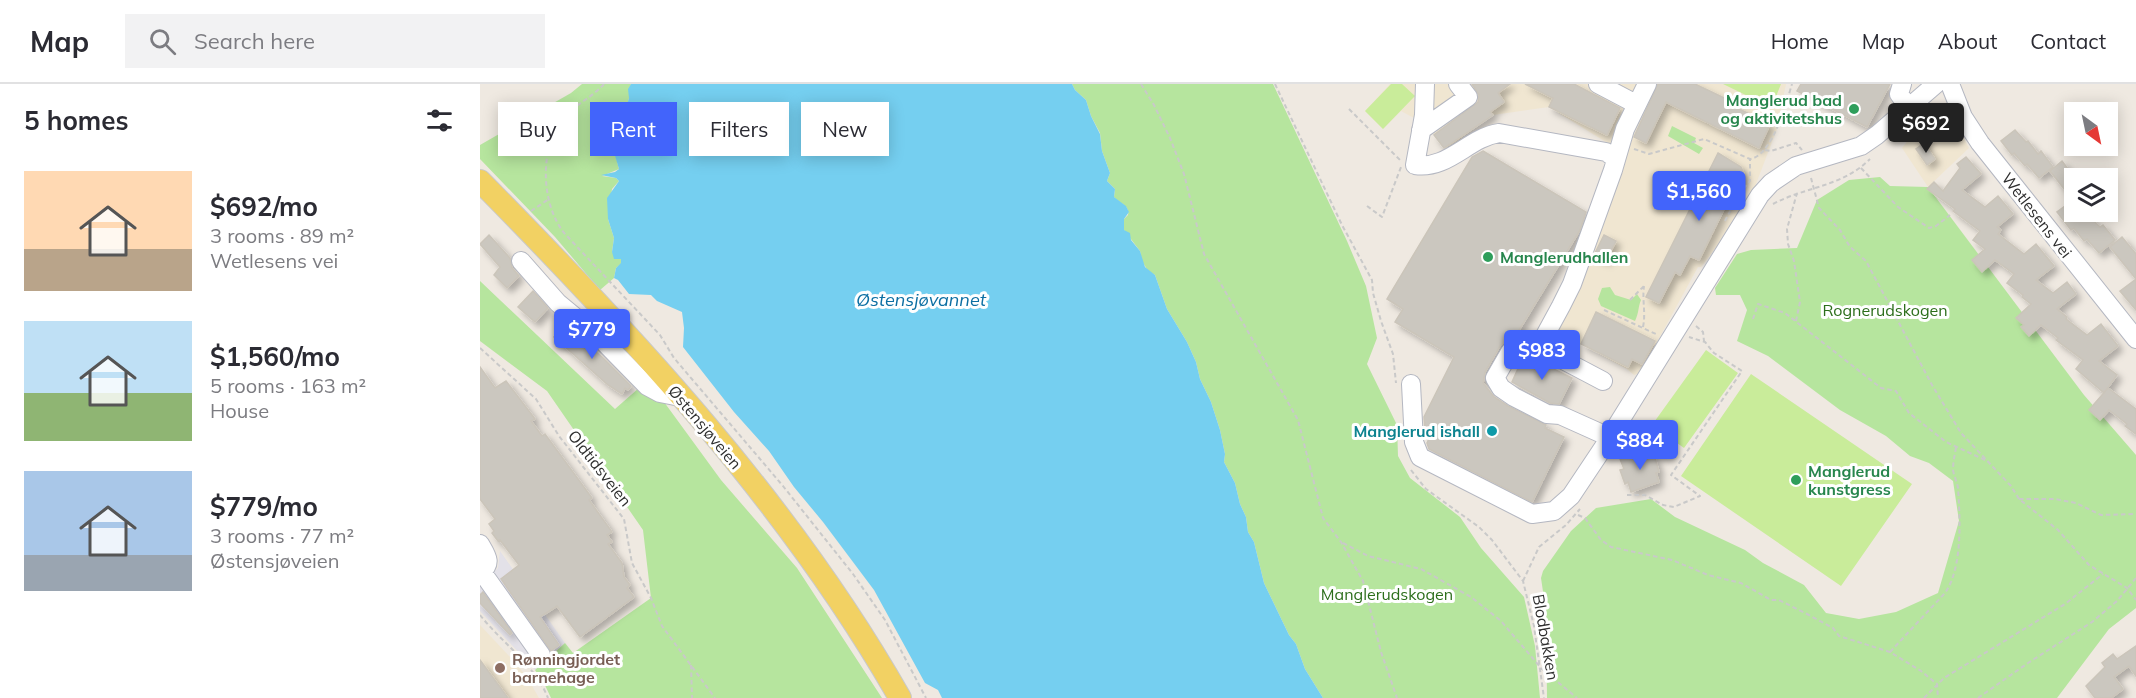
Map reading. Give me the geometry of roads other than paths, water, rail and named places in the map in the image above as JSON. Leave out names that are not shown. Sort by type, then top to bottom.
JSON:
[{"type":"main road","name":"Østensjøveien","points":[[480,181],[589,294],[680,397],[759,493],[829,584],[900,698]]},
{"type":"street","points":[[1425,84],[1426,102],[1421,130],[1408,164],[1434,165],[1488,135],[1499,133],[1606,152],[1618,151]]},
{"type":"street","points":[[1421,130],[1468,97],[1458,84]]},
{"type":"street","points":[[1598,84],[1636,104]]},
{"type":"street","points":[[1609,437],[1560,415],[1546,414],[1501,388],[1495,378],[1510,352],[1529,349],[1542,341],[1572,284],[1618,151],[1636,104],[1647,84]]},
{"type":"street","points":[[1902,84],[1899,94],[1909,108]]},
{"type":"street","points":[[1411,384],[1414,442],[1420,457],[1532,514],[1554,511],[1571,496],[1760,195],[1771,183],[1796,166],[1861,146],[1936,84]]},
{"type":"street","name":"Wetlesens vei","points":[[1950,84],[1963,117],[1980,143],[2136,339]]},
{"type":"street","points":[[521,261],[558,303],[600,337],[647,386],[660,393],[680,397]]},
{"type":"street","points":[[1542,341],[1550,353],[1603,381]]},
{"type":"street","points":[[480,544],[488,556],[488,562],[481,572],[542,654]]},
{"type":"water","name":"Østensjøvannet","points":[[631,84],[1072,84],[1086,100],[1100,134],[1102,151],[1110,173],[1107,181],[1115,189],[1114,197],[1126,206],[1129,212],[1124,219],[1124,230],[1130,233],[1131,240],[1140,251],[1145,267],[1155,275],[1167,309],[1196,362],[1200,379],[1211,402],[1220,430],[1225,454],[1224,462],[1235,483],[1246,517],[1248,532],[1254,542],[1264,583],[1289,635],[1296,644],[1305,669],[1323,698],[942,698],[938,690],[925,683],[874,590],[769,451],[734,412],[683,347],[682,312],[657,301],[651,295],[629,294],[614,278],[621,259],[614,259],[612,252],[614,238],[608,219],[607,198],[619,181],[616,178],[601,175],[619,169],[615,156],[677,156],[677,102],[628,102],[628,89]]},
{"type":"place","name":"Manglerud bad og aktivitetshus","points":[[1854,109]]},
{"type":"place","name":"Manglerudhallen","points":[[1488,257]]},
{"type":"place","name":"Manglerud ishall","points":[[1492,431]]},
{"type":"place","name":"Manglerud kunstgress","points":[[1796,480]]},
{"type":"place","name":"Rønningjordet barnehage","points":[[500,668]]},
{"type":"park label","name":"Rognerudskogen","points":[[1885,310]]},
{"type":"park label","name":"Manglerudskogen","points":[[1387,594]]}]
